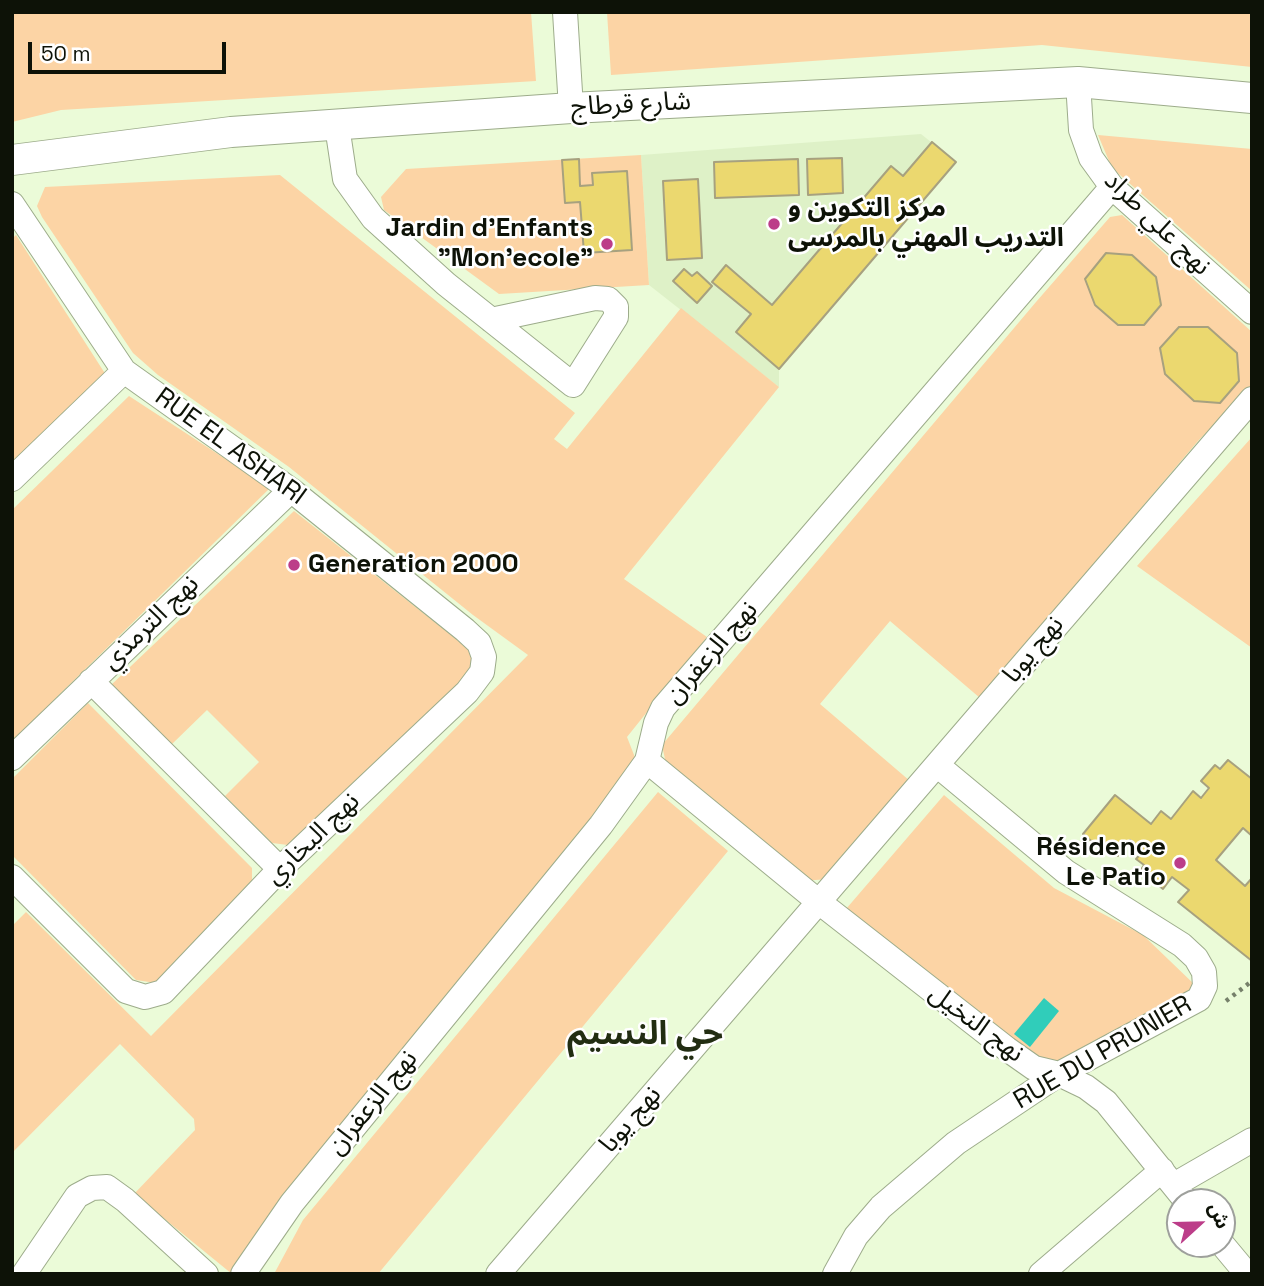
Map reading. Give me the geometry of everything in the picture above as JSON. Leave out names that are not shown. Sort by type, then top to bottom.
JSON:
[{"type":"street","points":[[565,12],[571,108]]},
{"type":"street","name":"شارع قرطاج","points":[[12,160],[230,132],[571,108],[1078,82],[1252,98]]},
{"type":"street","name":"نهج علي طراد","points":[[1078,82],[1081,130],[1091,158],[1112,187],[1252,312]]},
{"type":"street","points":[[337,126],[345,179],[373,218],[491,320],[573,385],[616,317],[616,307],[608,299],[595,298],[491,320]]},
{"type":"street","name":"نهج الزعفران","points":[[243,1274],[292,1202],[547,895],[647,761],[656,723],[663,708],[1112,187]]},
{"type":"street","name":"RUE EL ASHARI","points":[[13,207],[124,371],[291,490],[466,630],[479,643],[484,657]]},
{"type":"street","points":[[12,479],[124,371]]},
{"type":"street","name":"نهج يوبا","points":[[498,1274],[1252,399]]},
{"type":"street","name":"نهج الترمذي","points":[[12,758],[291,490]]},
{"type":"street","name":"نهج البخاري","points":[[16,890],[126,991],[145,997],[163,992],[280,869],[467,692],[482,672],[484,657]]},
{"type":"street","points":[[91,681],[280,869]]},
{"type":"street","points":[[647,761],[818,902]]},
{"type":"street","name":"RUE DU PRUNIER","points":[[835,1274],[856,1236],[881,1207],[915,1175],[956,1143],[1059,1074],[1199,999],[1205,986],[1204,972],[1195,957],[1182,945],[1066,872],[937,765]]},
{"type":"street","name":"نهج النخيل","points":[[818,902],[1029,1065],[1059,1074],[1086,1087],[1106,1101],[1174,1186]]},
{"type":"street","points":[[1041,1274],[1174,1186],[1252,1140]]},
{"type":"street","points":[[24,1274],[78,1196],[92,1188],[107,1187],[125,1200],[206,1274]]},
{"type":"street","points":[[1234,1258],[1247,1274]]},
{"type":"shaded area","points":[[12,12],[531,12],[536,81],[61,110],[12,122]]},
{"type":"shaded area","points":[[607,12],[1252,12],[1252,67],[1042,45],[611,75]]},
{"type":"shaded area","name":"مركز التكوين و التدريب المهني بالمرسى","points":[[921,134],[956,162],[779,369],[779,387],[649,285],[641,155]]},
{"type":"shaded area","points":[[1098,135],[1252,149],[1252,291],[1112,168]]},
{"type":"shaded area","points":[[641,155],[649,285],[499,294],[384,210],[381,197],[406,169]]},
{"type":"shaded area","points":[[280,175],[575,413],[554,439],[567,449],[681,308],[779,387],[624,579],[707,637],[627,737],[636,760],[598,811],[275,1206],[232,1274],[134,1194],[195,1130],[194,1119],[120,1044],[12,1153],[12,926],[26,912],[151,1036],[528,655],[473,615],[289,467],[158,375],[133,353],[37,206],[45,187]]},
{"type":"shaded area","points":[[1122,215],[1252,332],[1252,385],[1198,441],[980,698],[890,621],[820,704],[910,781],[828,879],[803,881],[666,764],[662,745],[1036,302],[1110,217]]},
{"type":"shaded area","points":[[16,235],[106,375],[12,470],[12,239]]},
{"type":"shaded area","points":[[129,396],[270,488],[12,741],[12,510]]},
{"type":"shaded area","points":[[1252,437],[1252,648],[1137,566]]},
{"type":"shaded area","points":[[294,511],[475,654],[470,672],[296,846],[272,843],[225,796],[259,762],[207,710],[170,746],[110,686]]},
{"type":"shaded area","points":[[88,703],[252,868],[252,888],[156,983],[136,980],[12,855],[12,779]]},
{"type":"shaded area","points":[[658,792],[728,851],[378,1274],[274,1274],[303,1220]]},
{"type":"shaded area","points":[[944,795],[1054,888],[1143,935],[1195,985],[1156,1017],[1051,1069],[846,909]]},
{"type":"water","points":[[1044,998],[1059,1011],[1030,1047],[1014,1034]]},
{"type":"building","points":[[932,142],[956,162],[779,369],[736,332],[751,314],[712,282],[726,265],[772,305],[891,166],[903,176]]},
{"type":"building","points":[[842,158],[843,193],[808,195],[807,159]]},
{"type":"building","points":[[579,159],[580,186],[593,185],[592,173],[627,171],[632,250],[584,253],[580,202],[565,203],[562,160]]},
{"type":"building","points":[[798,159],[799,195],[715,198],[714,162]]},
{"type":"building","points":[[698,179],[702,258],[667,260],[663,181]]},
{"type":"building","points":[[1106,253],[1132,255],[1156,277],[1161,305],[1144,325],[1118,325],[1095,305],[1085,279]]},
{"type":"building","points":[[684,269],[692,276],[697,272],[712,286],[697,303],[673,281]]},
{"type":"building","points":[[1179,327],[1208,327],[1237,353],[1239,381],[1220,403],[1194,401],[1165,374],[1160,348]]},
{"type":"building","name":"Résidence Le Patio","points":[[1228,760],[1252,779],[1252,836],[1243,828],[1216,860],[1245,886],[1252,878],[1252,961],[1178,902],[1189,890],[1172,877],[1163,889],[1140,871],[1144,865],[1136,859],[1143,851],[1130,840],[1118,856],[1105,845],[1102,850],[1083,834],[1115,795],[1151,824],[1161,811],[1171,819],[1193,791],[1201,798],[1209,788],[1201,781],[1215,765],[1220,769]]},
{"type":"place","name":"مركز التكوين و التدريب المهني بالمرسى","points":[[774,224]]},
{"type":"place","name":"Jardin d'Enfants \"Mon'ecole\"","points":[[607,244]]},
{"type":"place","name":"Generation 2000","points":[[294,565]]},
{"type":"place","name":"Résidence Le Patio","points":[[1180,863]]},
{"type":"district","name":"حي النسيم","points":[[645,1035]]}]
